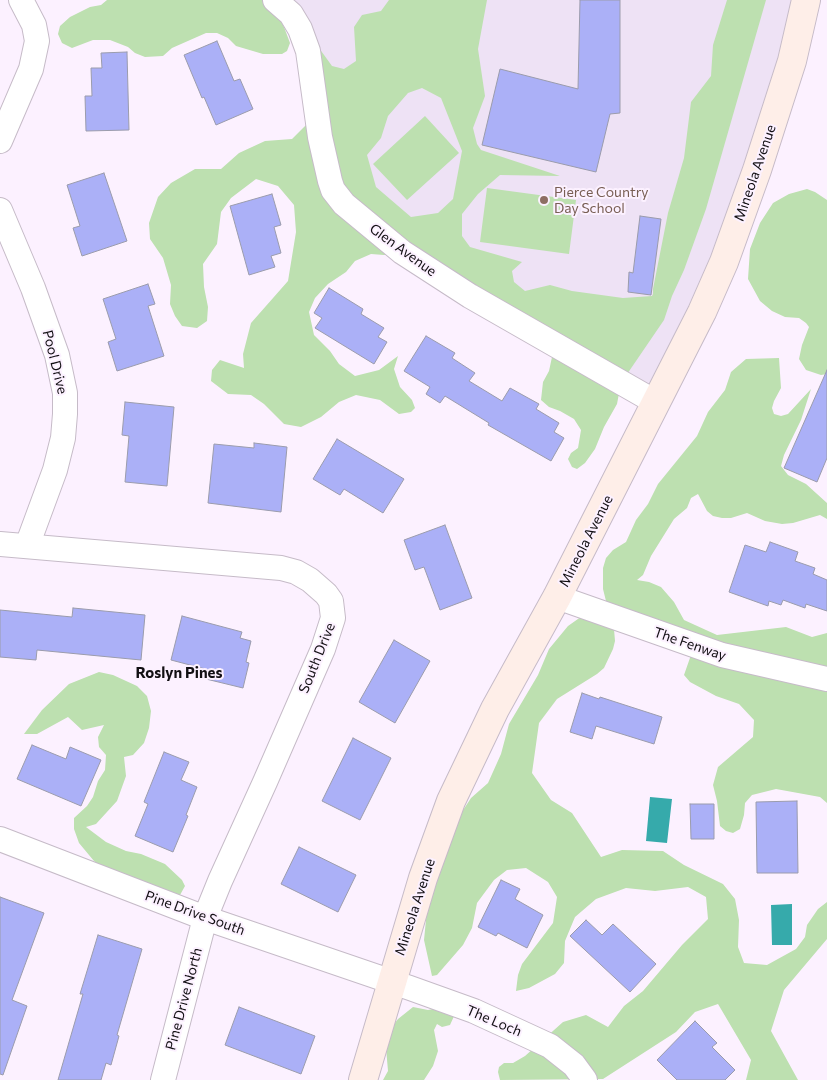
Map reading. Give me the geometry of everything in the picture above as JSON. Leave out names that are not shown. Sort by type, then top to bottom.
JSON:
[{"type":"main road","name":"Mineola Avenue","points":[[363,1080],[423,878],[451,801],[495,710],[557,597],[689,340],[724,262],[748,196],[792,61],[806,0]]},
{"type":"street","points":[[0,140],[32,69],[37,41],[34,25],[21,0]]},
{"type":"street","name":"Glen Avenue","points":[[275,0],[291,14],[300,29],[308,51],[322,146],[330,181],[333,190],[344,204],[402,252],[470,296],[657,403]]},
{"type":"street","name":"Pool Drive","points":[[0,210],[33,288],[57,356],[65,393],[63,438],[55,470],[27,546]]},
{"type":"street","name":"South Drive","points":[[0,544],[281,568],[296,572],[310,580],[326,594],[330,601],[333,618],[323,649],[205,918]]},
{"type":"street","name":"The Fenway","points":[[557,597],[722,656],[827,679]]},
{"type":"street","name":"Pine Drive South","points":[[0,839],[205,918],[391,982]]},
{"type":"street","name":"Pine Drive North","points":[[163,1080],[205,918]]},
{"type":"street","name":"The Loch","points":[[391,982],[474,1011],[532,1037],[563,1055],[574,1065],[584,1080]]},
{"type":"shaded area","name":"Pierce Country Day School","points":[[275,0],[806,0],[792,61],[657,403],[402,252],[308,51]]},
{"type":"green space","points":[[107,0],[264,0],[277,14],[290,43],[287,51],[282,54],[263,54],[236,46],[228,38],[217,33],[206,33],[172,48],[163,56],[145,57],[135,53],[128,47],[110,40],[93,40],[72,48],[62,43],[58,34],[60,26],[70,17],[90,7],[101,5]]},
{"type":"green space","points":[[389,0],[487,0],[478,49],[485,96],[473,128],[477,144],[481,150],[560,176],[500,175],[478,194],[462,214],[462,236],[470,247],[522,262],[512,271],[514,282],[525,291],[550,285],[572,291],[623,298],[652,296],[653,294],[668,213],[684,158],[691,102],[711,76],[713,45],[727,0],[766,0],[706,209],[664,320],[621,383],[617,404],[604,427],[595,449],[585,463],[577,469],[572,467],[568,459],[571,453],[578,448],[581,430],[574,419],[549,407],[541,400],[543,382],[549,371],[552,357],[563,351],[402,252],[384,255],[371,254],[355,261],[346,272],[328,284],[315,298],[309,312],[314,335],[330,351],[339,364],[355,376],[379,370],[398,356],[394,369],[400,387],[412,400],[415,408],[411,412],[399,414],[380,400],[356,395],[339,402],[321,417],[301,427],[284,424],[264,404],[251,395],[228,394],[211,381],[212,370],[220,360],[244,368],[243,354],[251,323],[288,281],[296,232],[294,205],[278,186],[256,179],[231,198],[221,212],[217,244],[203,264],[204,287],[208,307],[207,321],[197,328],[182,326],[175,316],[170,304],[171,285],[163,258],[150,239],[149,223],[158,197],[171,183],[195,169],[221,169],[239,153],[265,141],[292,139],[306,125],[315,102],[319,48],[332,66],[344,69],[356,61],[354,27],[362,15],[381,11]],"holes":[[[422,88],[441,98],[462,151],[453,199],[438,213],[411,217],[376,187],[367,155],[381,138],[388,116],[408,93]]]},
{"type":"green space","points":[[425,116],[459,153],[407,200],[373,164]]},
{"type":"green space","points":[[487,188],[576,200],[569,254],[480,242]]},
{"type":"green space","points":[[807,189],[827,200],[827,374],[821,375],[806,370],[799,359],[809,327],[806,323],[799,318],[785,317],[772,311],[760,301],[748,279],[750,249],[760,223],[773,203],[789,194]]},
{"type":"green space","points":[[779,358],[781,388],[772,408],[774,414],[781,416],[788,414],[811,389],[801,420],[784,455],[781,466],[788,475],[806,484],[827,503],[827,519],[820,515],[793,523],[782,524],[765,521],[747,513],[731,518],[722,518],[713,516],[707,511],[698,494],[691,498],[687,508],[674,519],[651,556],[643,575],[637,580],[661,587],[674,602],[684,620],[717,635],[786,627],[812,637],[827,633],[827,803],[820,797],[776,789],[752,795],[745,803],[740,829],[733,833],[726,831],[720,826],[713,785],[718,767],[753,737],[754,720],[739,704],[716,696],[690,682],[684,675],[691,655],[614,629],[615,641],[613,649],[604,668],[557,699],[539,723],[532,773],[551,800],[572,813],[601,857],[622,850],[663,851],[684,865],[723,884],[735,899],[739,920],[738,947],[744,963],[767,965],[796,949],[805,937],[807,925],[818,909],[827,902],[827,939],[784,990],[771,1031],[798,1080],[746,1080],[751,1060],[718,1004],[695,1012],[676,1032],[603,1079],[500,1080],[499,1067],[504,1063],[513,1063],[525,1056],[563,1022],[586,1015],[608,1027],[624,1006],[643,991],[682,945],[708,919],[706,897],[688,887],[655,891],[626,888],[596,899],[575,917],[565,941],[564,963],[555,974],[529,988],[516,991],[518,975],[522,964],[553,923],[557,897],[548,882],[526,868],[507,870],[494,880],[477,903],[472,928],[463,945],[437,975],[432,976],[424,940],[428,900],[456,821],[471,798],[488,783],[501,754],[509,724],[538,675],[549,649],[568,626],[585,614],[606,608],[603,589],[603,568],[606,558],[613,550],[626,542],[636,520],[648,504],[658,484],[697,436],[708,412],[725,390],[731,372],[746,359]]},
{"type":"green space","points":[[99,672],[113,675],[137,686],[147,696],[151,711],[149,728],[144,743],[133,755],[124,757],[126,776],[117,801],[96,824],[86,827],[106,842],[165,864],[182,880],[185,886],[180,895],[172,897],[111,875],[94,861],[79,843],[74,829],[74,818],[87,806],[93,797],[98,781],[105,770],[106,755],[99,747],[98,737],[104,725],[82,730],[68,717],[37,734],[24,734],[42,710],[69,684]]},
{"type":"green space","points":[[413,1007],[428,1010],[438,1008],[455,1014],[450,1025],[442,1027],[437,1024],[434,1030],[438,1051],[433,1066],[424,1080],[383,1080],[388,1071],[385,1036],[398,1019]]},
{"type":"water","points":[[650,797],[672,799],[667,843],[646,841]]},
{"type":"water","points":[[792,904],[792,945],[772,945],[771,905]]},
{"type":"building","points":[[580,0],[620,0],[620,113],[610,114],[596,172],[482,145],[500,69],[578,89]]},
{"type":"building","points":[[217,41],[234,81],[240,79],[253,109],[216,125],[204,97],[202,98],[184,55]]},
{"type":"building","points":[[127,52],[129,130],[86,131],[85,96],[92,96],[91,68],[102,68],[101,53]]},
{"type":"building","points":[[104,173],[127,241],[82,256],[73,228],[80,226],[67,185]]},
{"type":"building","points":[[272,194],[281,225],[274,227],[281,253],[271,256],[275,267],[249,275],[230,206]]},
{"type":"building","points":[[640,216],[661,219],[651,295],[628,292],[629,272],[633,273]]},
{"type":"building","points":[[148,284],[155,304],[148,306],[164,356],[117,371],[108,342],[116,339],[103,299]]},
{"type":"building","points":[[329,288],[363,309],[361,314],[384,328],[378,337],[387,342],[374,364],[315,328],[322,318],[314,313]]},
{"type":"building","points":[[426,336],[455,353],[452,358],[475,373],[469,381],[502,401],[510,388],[539,404],[536,409],[559,423],[554,432],[564,438],[551,461],[488,425],[489,423],[445,396],[440,403],[426,394],[430,387],[404,371]]},
{"type":"building","points":[[827,370],[827,458],[817,482],[784,468]]},
{"type":"building","points":[[125,402],[174,407],[167,486],[125,482],[129,436],[122,435]]},
{"type":"building","points":[[337,439],[404,479],[383,513],[344,489],[340,495],[313,479]]},
{"type":"building","points":[[254,443],[287,447],[281,512],[208,503],[214,444],[254,448]]},
{"type":"building","points":[[445,525],[472,598],[440,610],[424,567],[415,570],[404,540]]},
{"type":"building","points":[[770,542],[798,552],[795,561],[815,568],[813,574],[827,580],[827,611],[806,604],[805,608],[783,600],[781,605],[769,601],[768,606],[729,592],[745,545],[766,552]]},
{"type":"building","points":[[73,608],[145,615],[141,660],[37,650],[36,660],[0,657],[0,610],[72,617]]},
{"type":"building","points":[[182,616],[242,632],[240,638],[251,641],[246,662],[249,663],[243,688],[206,679],[209,670],[171,660]]},
{"type":"building","points":[[394,640],[430,661],[395,723],[359,702]]},
{"type":"building","points":[[582,693],[662,717],[654,744],[596,726],[592,739],[570,732]]},
{"type":"building","points":[[353,738],[391,758],[360,820],[322,801]]},
{"type":"building","points":[[32,745],[66,759],[70,747],[101,760],[81,806],[17,779]]},
{"type":"building","points":[[164,752],[189,762],[181,780],[197,787],[186,815],[188,816],[173,852],[135,836],[148,804],[144,802]]},
{"type":"building","points":[[797,801],[798,873],[757,873],[756,802]]},
{"type":"building","points":[[690,804],[714,804],[714,839],[691,839]]},
{"type":"building","points":[[299,847],[356,875],[338,912],[281,884]]},
{"type":"building","points":[[501,880],[520,889],[515,899],[543,915],[527,948],[498,933],[496,936],[478,927]]},
{"type":"building","points":[[0,897],[44,913],[12,1000],[27,1006],[3,1075],[0,1074]]},
{"type":"building","points":[[586,920],[602,935],[613,924],[656,964],[630,992],[570,936]]},
{"type":"building","points":[[98,935],[142,949],[117,1035],[119,1036],[111,1065],[106,1063],[101,1080],[58,1080],[83,994],[80,994]]},
{"type":"building","points":[[239,1007],[315,1036],[301,1074],[225,1045]]},
{"type":"building","points":[[695,1021],[717,1043],[712,1047],[735,1070],[725,1080],[677,1080],[657,1060]]},
{"type":"place","name":"Pierce Country Day School","points":[[544,200]]},
{"type":"district","name":"Roslyn Pines","points":[[179,673]]}]
